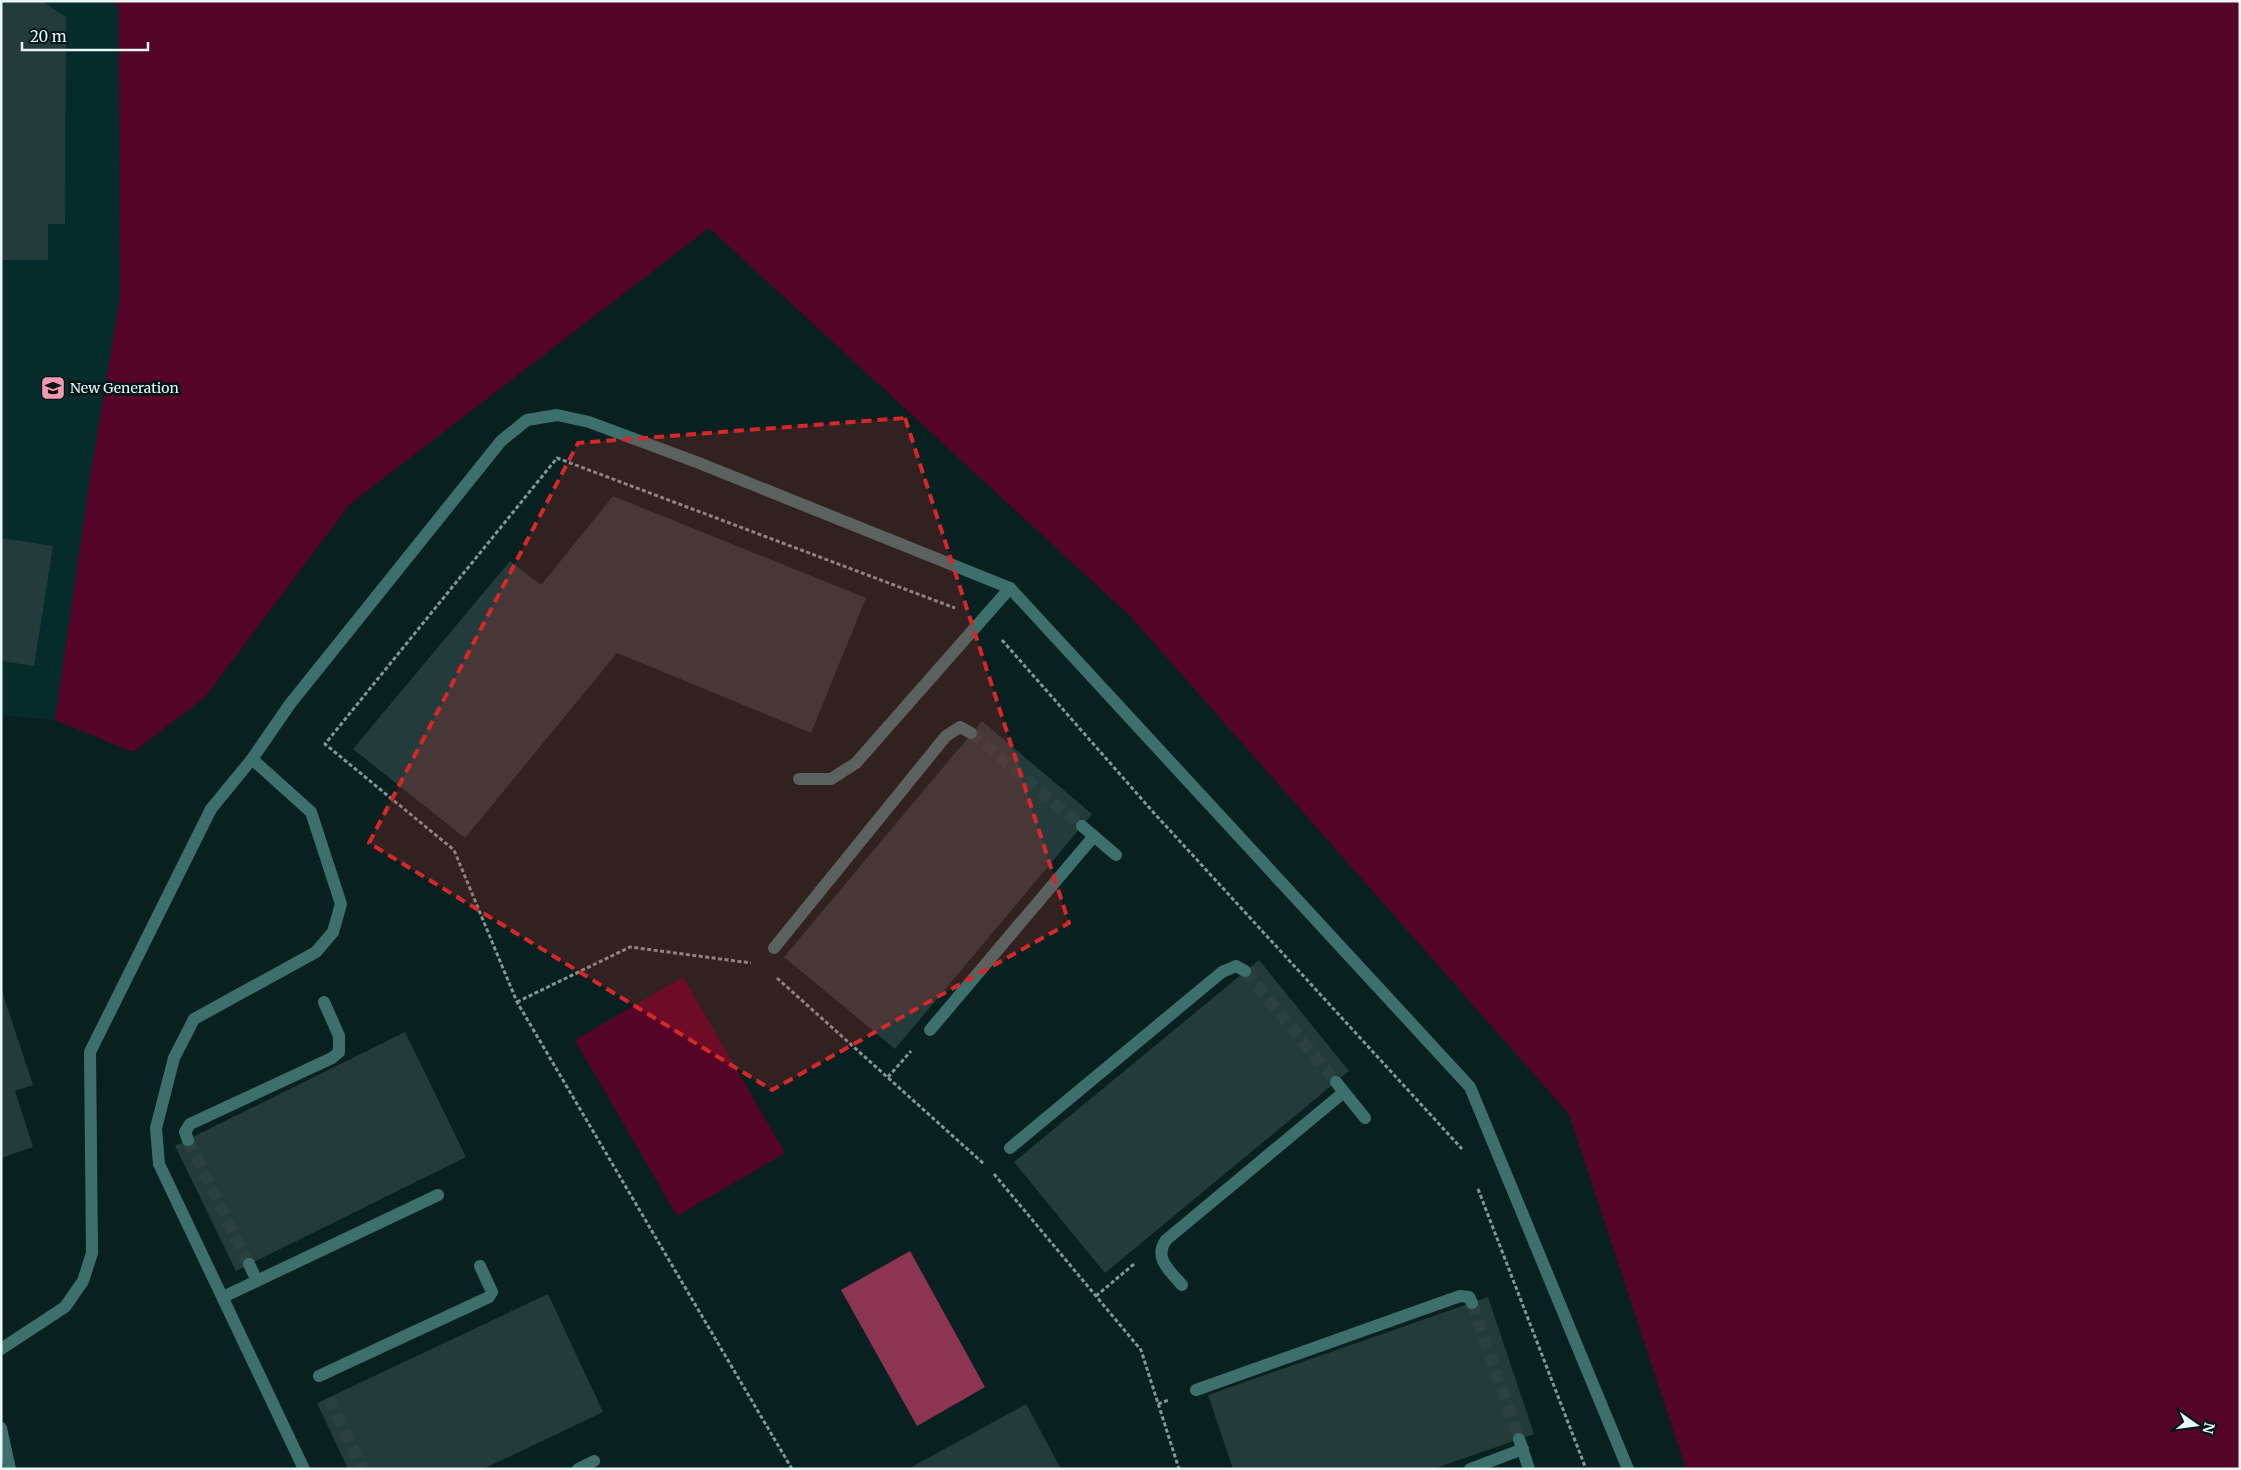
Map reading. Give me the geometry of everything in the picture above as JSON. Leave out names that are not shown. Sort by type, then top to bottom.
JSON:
[{"type":"street","points":[[1,1349],[65,1307],[84,1281],[92,1252],[90,1052],[212,809],[252,759],[290,704],[501,441],[527,420],[557,415],[590,422],[699,463],[1010,588],[1470,1087],[1628,1469]]},
{"type":"street","points":[[799,778],[831,779],[856,764],[1010,588]]},
{"type":"street","points":[[774,948],[946,736],[960,727],[971,733]]},
{"type":"street","points":[[252,759],[311,812],[341,904],[332,932],[316,952],[194,1019],[174,1058],[156,1128],[159,1164],[304,1469]]},
{"type":"street","points":[[1082,826],[1116,855]]},
{"type":"street","points":[[930,1030],[1094,836]]},
{"type":"street","points":[[1010,1148],[1222,972],[1236,966],[1245,971]]},
{"type":"street","points":[[188,1140],[185,1132],[190,1124],[332,1058],[339,1052],[339,1036],[324,1002]]},
{"type":"street","points":[[1336,1082],[1365,1118]]},
{"type":"street","points":[[1182,1285],[1162,1262],[1161,1246],[1166,1240],[1344,1092]]},
{"type":"street","points":[[222,1297],[438,1195]]},
{"type":"street","points":[[249,1264],[257,1281]]},
{"type":"street","points":[[319,1376],[489,1297],[492,1292],[480,1266]]},
{"type":"street","points":[[1196,1390],[1460,1296],[1469,1296],[1472,1303]]},
{"type":"street","points":[[1,1428],[10,1469]]},
{"type":"street","points":[[1470,1469],[1521,1444],[1529,1469]]},
{"type":"street","points":[[578,1469],[594,1461]]},
{"type":"path","points":[[792,1469],[517,1002],[454,850],[325,744],[557,458],[983,618],[1154,813],[1463,1149],[1466,1158]]},
{"type":"path","points":[[517,1002],[630,947],[761,964]]},
{"type":"path","points":[[775,976],[988,1167],[1141,1350],[1179,1469]]},
{"type":"path","points":[[888,1077],[930,1030]]},
{"type":"path","points":[[1477,1186],[1586,1469]]},
{"type":"path","points":[[1096,1296],[1150,1250],[1161,1246]]},
{"type":"highlighted area","points":[[905,418],[1069,923],[772,1090],[369,843],[578,443]]},
{"type":"shaded area","name":"New Generation","points":[[1,1],[110,1],[119,7],[120,297],[90,478],[55,720],[1,715]]},
{"type":"shaded area","points":[[110,1],[2240,1],[2240,1469],[1686,1469],[1569,1114],[1130,616],[709,228],[350,504],[205,697],[133,752],[55,720],[90,478],[120,297],[119,7]]},
{"type":"shaded area","points":[[683,977],[785,1153],[677,1216],[575,1040]]},
{"type":"shaded area","points":[[910,1251],[985,1387],[917,1426],[841,1290]]},
{"type":"building","points":[[1,1],[42,1],[66,17],[65,224],[48,224],[48,260],[1,260]]},
{"type":"building","points":[[613,496],[866,598],[811,733],[617,653],[465,838],[353,749],[510,561],[541,585]]},
{"type":"building","points":[[1,538],[53,546],[34,666],[1,661]]},
{"type":"building","points":[[982,721],[1092,814],[895,1049],[784,957]]},
{"type":"building","points":[[1259,960],[1349,1071],[1105,1273],[1014,1162]]},
{"type":"building","points":[[1,988],[33,1085],[15,1091],[33,1147],[1,1158]]},
{"type":"building","points":[[405,1032],[466,1157],[236,1271],[175,1146]]},
{"type":"building","points":[[548,1294],[603,1412],[483,1469],[348,1469],[317,1403]]},
{"type":"building","points":[[1488,1297],[1534,1434],[1433,1469],[1233,1469],[1208,1395]]},
{"type":"building","points":[[1026,1404],[1061,1469],[908,1469]]},
{"type":"tunnel","points":[[971,733],[1082,826]]},
{"type":"tunnel","points":[[1245,971],[1336,1082]]},
{"type":"tunnel","points":[[188,1140],[249,1264]]},
{"type":"tunnel","points":[[1472,1303],[1519,1439]]},
{"type":"tunnel","points":[[329,1398],[362,1469]]},
{"type":"place","name":"New Generation","points":[[53,388]]}]
